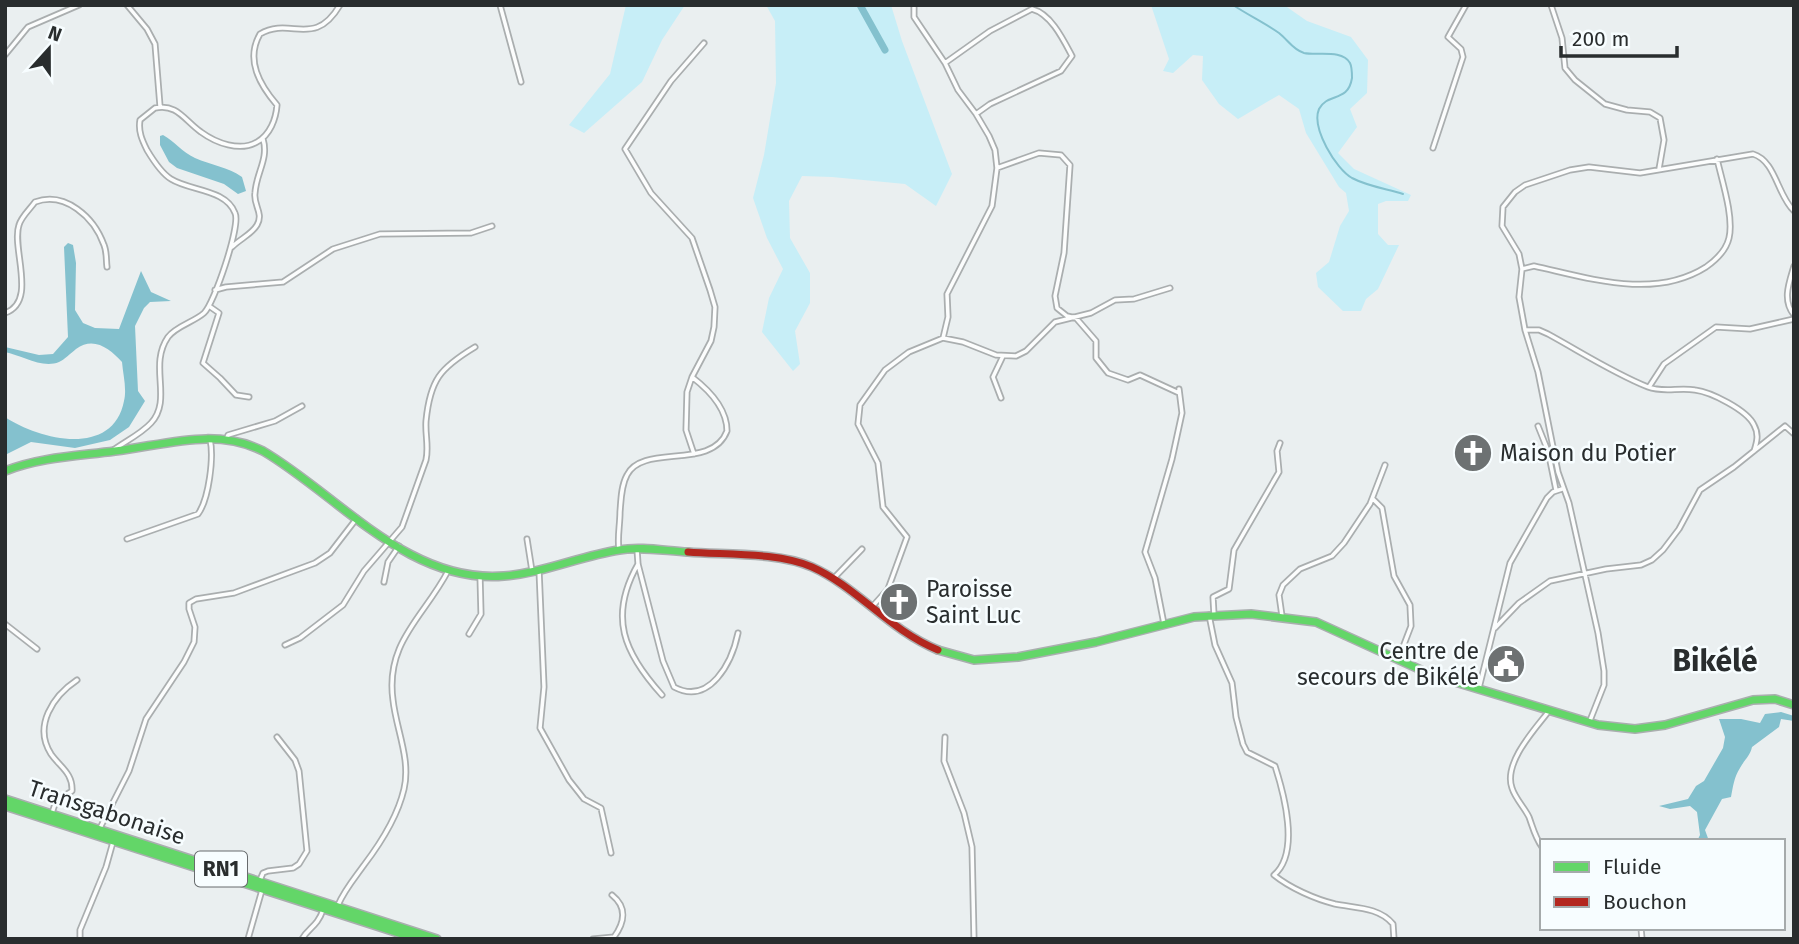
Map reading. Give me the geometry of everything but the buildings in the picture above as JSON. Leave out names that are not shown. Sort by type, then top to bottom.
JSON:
[{"type":"main road","points":[[5,471],[28,461],[211,439],[244,443],[267,453],[395,544],[423,560],[449,570],[499,577],[637,548],[774,558],[810,566],[833,579],[898,629],[921,643],[948,654],[987,661],[1096,642],[1211,615],[1282,616],[1316,622],[1432,675],[1590,723],[1623,728],[1651,727],[1688,720],[1729,705],[1753,700],[1775,699],[1794,704]]},
{"type":"main road","name":"Transgabonaise","points":[[5,799],[417,939]]},
{"type":"main road","name":"Transgabonaise","points":[[5,806],[437,939]]},
{"type":"street","points":[[5,55],[28,27],[79,5]]},
{"type":"street","points":[[127,5],[147,29],[155,44],[160,106]]},
{"type":"street","points":[[110,452],[153,422],[161,399],[158,365],[162,349],[170,334],[204,313],[209,306],[237,224],[235,212],[223,198],[172,180],[159,168],[142,141],[140,120],[149,110],[160,106],[181,113],[199,131],[223,143],[251,146],[263,139],[275,117],[277,105],[258,80],[254,48],[260,34],[276,28],[299,31],[322,26],[334,16],[340,5]]},
{"type":"street","points":[[500,5],[521,82]]},
{"type":"street","points":[[914,5],[914,17],[989,136],[995,150],[997,168],[992,206],[947,294],[948,317],[943,338]]},
{"type":"street","points":[[1433,148],[1463,57],[1461,49],[1448,37],[1466,5]]},
{"type":"street","points":[[1551,5],[1562,38],[1565,68],[1575,80],[1605,104],[1650,112],[1660,118],[1664,140],[1659,169]]},
{"type":"street","points":[[945,63],[990,32],[1032,9],[1042,12],[1048,18],[1065,44],[1072,56],[1061,71],[990,104],[976,114]]},
{"type":"street","points":[[694,454],[686,430],[687,392],[711,341],[715,327],[715,307],[692,238],[651,193],[625,149],[671,81],[704,43]]},
{"type":"street","points":[[230,250],[256,228],[259,222],[260,216],[254,196],[265,157],[263,139]]},
{"type":"street","points":[[997,168],[1039,153],[1061,155],[1068,160],[1070,194],[1056,304],[1067,316],[1076,318],[1096,341],[1096,358],[1108,373],[1128,380],[1140,375],[1158,385],[1179,391],[1182,411],[1172,459],[1145,552],[1155,578],[1164,624]]},
{"type":"street","points":[[1590,723],[1604,685],[1604,671],[1569,503],[1562,489],[1538,372],[1525,330],[1519,297],[1522,269],[1519,254],[1502,226],[1503,207],[1515,192],[1537,180],[1588,167],[1640,173],[1748,154],[1758,156],[1768,167],[1786,202],[1794,211]]},
{"type":"street","points":[[1522,269],[1534,266],[1637,284],[1670,282],[1700,271],[1720,255],[1729,236],[1728,212],[1717,159]]},
{"type":"street","points":[[5,313],[12,311],[20,299],[22,288],[18,226],[35,202],[52,199],[72,206],[92,221],[106,247],[107,268]]},
{"type":"street","points":[[215,290],[226,286],[283,282],[333,249],[380,234],[471,233],[492,226]]},
{"type":"street","points":[[1649,387],[1664,364],[1716,327],[1750,329],[1794,317],[1787,296],[1794,266]]},
{"type":"street","points":[[871,608],[888,589],[907,537],[883,507],[878,463],[858,424],[860,405],[885,370],[909,352],[943,338],[1003,356],[1016,356],[1026,351],[1055,322],[1091,313],[1115,299],[1134,299],[1170,288]]},
{"type":"street","points":[[209,306],[219,313],[202,363],[236,395],[249,397]]},
{"type":"street","points":[[1525,330],[1539,330],[1549,334],[1631,380],[1649,387],[1667,391],[1697,390],[1731,405],[1754,424],[1757,435],[1753,452]]},
{"type":"street","points":[[384,582],[387,562],[429,449],[426,423],[435,381],[446,368],[475,348]]},
{"type":"street","points":[[1001,398],[993,377],[1003,356]]},
{"type":"street","points":[[619,550],[621,499],[627,473],[646,461],[694,454],[725,437],[725,414],[707,388],[692,377]]},
{"type":"street","points":[[226,440],[228,435],[275,421],[302,406]]},
{"type":"street","points":[[1538,426],[1548,452],[1556,491]]},
{"type":"street","points":[[1494,628],[1538,588],[1550,582],[1585,573],[1641,565],[1652,560],[1679,529],[1700,490],[1785,426],[1794,434]]},
{"type":"street","points":[[128,539],[198,514],[205,502],[212,451],[211,439]]},
{"type":"street","points":[[1280,443],[1277,451],[1279,472],[1234,550],[1228,589],[1213,597],[1211,615],[1215,645],[1232,682],[1236,717],[1243,744],[1247,752],[1275,766],[1279,780],[1288,846],[1284,863],[1274,874],[1285,884],[1333,904],[1380,913],[1393,924],[1394,939]]},
{"type":"street","points":[[1282,616],[1279,595],[1283,585],[1300,569],[1338,550],[1373,499],[1385,466]]},
{"type":"street","points":[[1479,688],[1513,556],[1547,498],[1562,489]]},
{"type":"street","points":[[1373,499],[1382,508],[1394,576],[1410,605],[1411,626],[1398,660]]},
{"type":"street","points":[[99,830],[129,771],[146,719],[194,642],[195,627],[189,603],[196,599],[234,593],[315,563],[330,553],[358,517]]},
{"type":"street","points":[[527,539],[536,570],[544,687],[540,728],[569,780],[584,799],[601,808],[611,853]]},
{"type":"street","points":[[285,645],[300,638],[343,605],[364,571],[395,544]]},
{"type":"street","points":[[637,548],[638,564],[663,661],[674,687],[693,693],[705,689],[729,663],[738,633]]},
{"type":"street","points":[[833,579],[862,549]]},
{"type":"street","points":[[638,564],[627,583],[621,621],[631,653],[662,695]]},
{"type":"street","points":[[337,907],[349,882],[378,844],[404,791],[404,747],[393,700],[395,661],[406,633],[429,604],[449,570]]},
{"type":"street","points":[[469,634],[481,614],[480,576]]},
{"type":"street","points":[[5,624],[37,649]]},
{"type":"street","points":[[52,815],[56,801],[72,790],[72,784],[66,771],[51,753],[43,733],[44,726],[56,696],[76,680]]},
{"type":"street","points":[[1540,844],[1512,789],[1510,779],[1520,749],[1549,711]]},
{"type":"street","points":[[247,939],[263,873],[293,868],[299,864],[307,850],[299,771],[295,760],[277,737]]},
{"type":"street","points":[[946,737],[944,761],[964,813],[972,848],[974,939]]},
{"type":"street","points":[[80,939],[80,930],[106,867],[113,841]]},
{"type":"street","points":[[593,939],[614,937],[617,934],[623,915],[619,901],[612,895]]},
{"type":"street","points":[[302,939],[316,926],[324,909]]},
{"type":"shaded area","points":[[626,5],[685,5],[662,40],[642,82],[584,133],[569,125],[610,74]]},
{"type":"shaded area","points":[[766,5],[891,5],[952,174],[936,206],[905,184],[802,176],[789,201],[790,238],[810,273],[810,303],[795,331],[800,364],[793,371],[762,332],[769,298],[783,269],[767,238],[753,198],[764,155],[776,83],[775,21]]},
{"type":"shaded area","points":[[1151,5],[1284,5],[1307,21],[1351,37],[1368,60],[1367,93],[1350,109],[1357,127],[1338,153],[1354,169],[1411,195],[1408,201],[1386,201],[1378,204],[1378,234],[1388,245],[1399,245],[1378,289],[1366,299],[1361,311],[1343,311],[1318,287],[1316,273],[1329,262],[1340,226],[1349,211],[1346,193],[1339,187],[1306,133],[1299,109],[1279,95],[1238,119],[1219,104],[1202,80],[1203,56],[1193,55],[1173,73],[1163,71],[1169,59]]},
{"type":"shaded area","points":[[163,135],[190,156],[242,177],[246,191],[238,194],[224,184],[177,168],[169,162],[160,145],[160,136]]},
{"type":"shaded area","points":[[68,243],[73,245],[76,263],[75,310],[83,323],[95,328],[119,329],[141,271],[151,292],[171,301],[150,302],[135,326],[138,391],[145,401],[129,427],[110,440],[75,448],[31,442],[5,455],[5,417],[36,432],[55,437],[90,437],[106,431],[117,419],[124,401],[122,362],[101,346],[83,345],[61,361],[52,364],[39,363],[5,352],[5,347],[39,355],[53,354],[68,337],[64,247]]},
{"type":"shaded area","points":[[1781,712],[1794,716],[1794,721],[1781,719],[1779,727],[1752,747],[1736,775],[1731,797],[1722,799],[1705,830],[1708,839],[1698,839],[1700,835],[1697,812],[1690,806],[1670,809],[1659,806],[1688,799],[1696,786],[1704,781],[1723,748],[1725,737],[1719,719],[1741,719],[1760,723],[1765,714]]},
{"type":"waterway","points":[[860,5],[885,50]]},
{"type":"waterway","points":[[1233,5],[1279,33],[1300,52],[1335,54],[1350,63],[1350,86],[1342,94],[1327,100],[1319,109],[1317,117],[1326,147],[1339,166],[1352,178],[1403,194]]},
{"type":"traffic: fast","points":[[5,471],[46,460],[171,442],[227,440],[263,451],[405,552],[436,566],[469,575],[519,574],[627,549],[688,552]]},
{"type":"traffic: fast","points":[[938,650],[974,660],[1018,657],[1096,642],[1194,617],[1251,614],[1316,622],[1432,675],[1598,725],[1635,729],[1665,725],[1753,700],[1775,699],[1794,705]]},
{"type":"traffic: fast","points":[[5,799],[437,939]]},
{"type":"traffic: fast","points":[[5,806],[417,939]]},
{"type":"traffic: jam","points":[[688,552],[768,556],[812,567],[844,586],[920,642],[938,650]]},
{"type":"place","name":"Maison du Potier","points":[[1473,453]]},
{"type":"place","name":"Paroisse Saint Luc","points":[[899,602]]},
{"type":"place","name":"Centre de secours de Bikélé","points":[[1506,664]]},
{"type":"district","name":"Bikélé","points":[[1715,661]]}]
